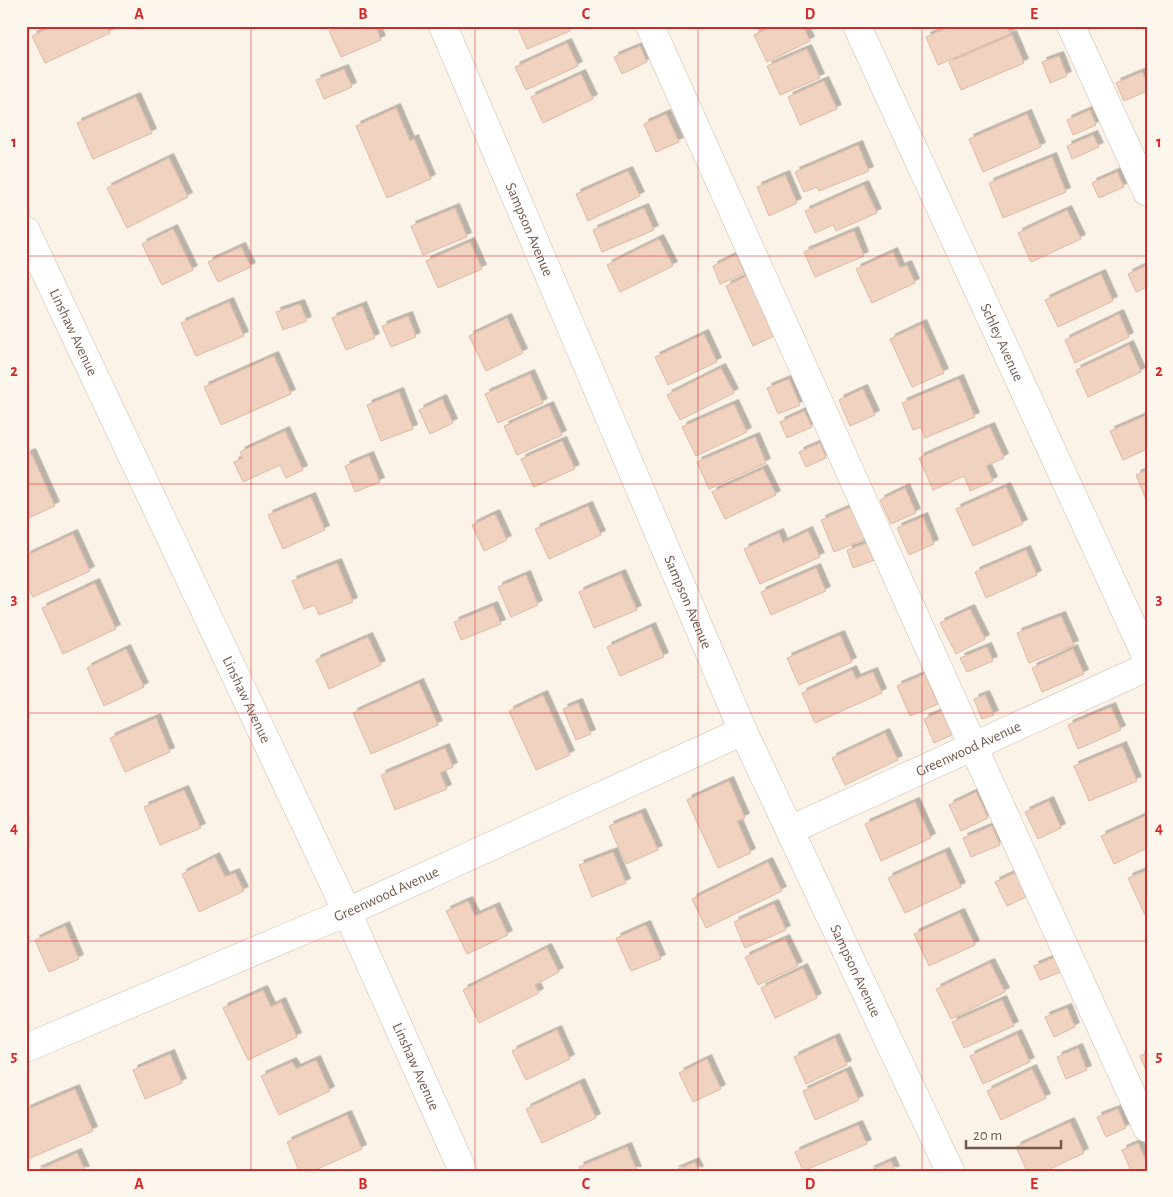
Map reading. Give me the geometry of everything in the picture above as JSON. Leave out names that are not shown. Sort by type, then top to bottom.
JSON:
[{"type":"street","name":"Sampson Avenue","points":[[443,26],[743,731],[950,1171]]},
{"type":"street","points":[[650,26],[973,746],[1147,1128]]},
{"type":"street","name":"Schley Avenue","points":[[857,26],[1147,658]]},
{"type":"street","points":[[1070,26],[1147,192]]},
{"type":"street","name":"Linshaw Avenue","points":[[26,231],[347,912],[463,1171]]},
{"type":"street","name":"Greenwood Avenue","points":[[790,830],[1147,667]]},
{"type":"street","name":"Greenwood Avenue","points":[[26,1048],[347,912],[743,731]]},
{"type":"building","points":[[53,26],[107,26],[110,33],[45,63],[32,36]]},
{"type":"building","points":[[339,26],[375,26],[381,40],[341,57],[329,31]]},
{"type":"building","points":[[517,26],[568,26],[570,31],[527,49]]},
{"type":"building","points":[[772,26],[803,26],[810,41],[767,62],[754,35]]},
{"type":"building","points":[[951,26],[1007,26],[1010,34],[938,65],[926,37]]},
{"type":"building","points":[[1012,35],[1024,63],[961,90],[949,62]]},
{"type":"building","points":[[567,43],[578,66],[526,90],[515,67]]},
{"type":"building","points":[[640,46],[647,62],[622,74],[614,57]]},
{"type":"building","points":[[807,49],[820,78],[780,95],[767,66]]},
{"type":"building","points":[[1059,56],[1067,76],[1050,83],[1042,62]]},
{"type":"building","points":[[344,69],[352,87],[324,99],[316,80]]},
{"type":"building","points":[[1142,72],[1147,82],[1147,91],[1124,101],[1116,83]]},
{"type":"building","points":[[581,74],[593,99],[543,123],[531,97]]},
{"type":"building","points":[[824,81],[837,109],[800,125],[788,97]]},
{"type":"building","points":[[136,97],[152,133],[93,159],[77,123]]},
{"type":"building","points":[[396,108],[410,141],[414,139],[431,179],[387,198],[356,126]]},
{"type":"building","points":[[1090,110],[1096,125],[1073,135],[1067,120]]},
{"type":"building","points":[[666,114],[679,142],[656,152],[644,124]]},
{"type":"building","points":[[1027,114],[1041,147],[983,172],[969,139]]},
{"type":"building","points":[[1093,135],[1099,147],[1072,159],[1067,146]]},
{"type":"building","points":[[858,145],[869,171],[819,191],[817,187],[804,192],[795,172]]},
{"type":"building","points":[[1052,157],[1066,192],[1003,218],[989,183]]},
{"type":"building","points":[[169,158],[188,197],[127,228],[107,188]]},
{"type":"building","points":[[628,171],[640,196],[588,221],[576,194]]},
{"type":"building","points":[[1117,172],[1124,187],[1099,198],[1092,183]]},
{"type":"building","points":[[785,175],[797,203],[769,216],[757,187]]},
{"type":"building","points":[[864,185],[877,213],[836,231],[833,225],[815,233],[805,211]]},
{"type":"building","points":[[455,208],[467,237],[423,255],[411,226]]},
{"type":"building","points":[[644,208],[654,230],[602,252],[593,230]]},
{"type":"building","points":[[1067,210],[1081,239],[1031,262],[1018,233]]},
{"type":"building","points":[[173,229],[193,270],[162,285],[142,244]]},
{"type":"building","points":[[854,231],[864,256],[815,277],[804,252]]},
{"type":"building","points":[[659,239],[673,266],[620,292],[607,265]]},
{"type":"building","points":[[470,242],[482,269],[438,288],[426,261]]},
{"type":"building","points":[[241,247],[251,267],[218,282],[208,262]]},
{"type":"building","points":[[893,252],[900,268],[907,265],[915,283],[872,303],[856,269]]},
{"type":"building","points":[[736,255],[745,273],[720,284],[713,266]]},
{"type":"building","points":[[1147,265],[1147,287],[1136,292],[1128,274]]},
{"type":"building","points":[[751,274],[778,334],[753,346],[726,286]]},
{"type":"building","points":[[1101,274],[1113,301],[1058,327],[1045,300]]},
{"type":"building","points":[[229,302],[244,336],[196,356],[181,323]]},
{"type":"building","points":[[300,304],[307,321],[283,330],[276,312]]},
{"type":"building","points":[[362,306],[375,338],[346,350],[332,318]]},
{"type":"building","points":[[1119,314],[1129,337],[1075,363],[1065,340]]},
{"type":"building","points":[[408,316],[416,337],[391,347],[382,326]]},
{"type":"building","points":[[507,318],[523,353],[486,371],[469,336]]},
{"type":"building","points":[[922,324],[944,373],[912,387],[890,339]]},
{"type":"building","points":[[704,334],[717,362],[668,385],[655,357]]},
{"type":"building","points":[[1129,345],[1141,372],[1088,397],[1076,370]]},
{"type":"building","points":[[274,356],[291,394],[221,425],[204,387]]},
{"type":"building","points":[[721,368],[734,393],[680,420],[667,395]]},
{"type":"building","points":[[530,374],[543,403],[498,423],[485,394]]},
{"type":"building","points":[[789,379],[800,405],[778,414],[767,388]]},
{"type":"building","points":[[959,379],[975,417],[925,438],[921,427],[913,430],[902,403]]},
{"type":"building","points":[[863,389],[875,415],[850,426],[839,400]]},
{"type":"building","points":[[399,392],[413,429],[381,441],[367,405]]},
{"type":"building","points":[[442,399],[453,423],[430,434],[419,410]]},
{"type":"building","points":[[734,404],[747,432],[696,456],[682,427]]},
{"type":"building","points":[[549,406],[562,435],[517,455],[504,426]]},
{"type":"building","points":[[804,411],[812,427],[787,438],[780,422]]},
{"type":"building","points":[[1147,415],[1147,449],[1123,460],[1110,431]]},
{"type":"building","points":[[990,427],[1004,458],[986,466],[993,481],[970,491],[964,476],[933,490],[919,458]]},
{"type":"building","points":[[285,431],[303,470],[286,478],[280,465],[243,482],[234,462],[243,458],[240,452]]},
{"type":"building","points":[[755,437],[766,463],[709,489],[697,462]]},
{"type":"building","points":[[562,441],[575,469],[534,487],[521,459]]},
{"type":"building","points":[[820,443],[826,458],[806,467],[799,452]]},
{"type":"building","points":[[31,453],[55,506],[26,519],[26,455]]},
{"type":"building","points":[[369,456],[380,482],[355,492],[345,466]]},
{"type":"building","points":[[763,469],[776,495],[725,519],[712,492]]},
{"type":"building","points":[[1147,470],[1147,502],[1136,475]]},
{"type":"building","points":[[1006,487],[1023,524],[973,546],[956,509]]},
{"type":"building","points":[[905,488],[916,513],[891,524],[880,500]]},
{"type":"building","points":[[311,497],[325,530],[283,549],[268,515]]},
{"type":"building","points":[[588,506],[601,535],[549,559],[535,529]]},
{"type":"building","points":[[851,507],[865,539],[834,552],[821,520]]},
{"type":"building","points":[[495,514],[507,540],[484,551],[472,525]]},
{"type":"building","points":[[923,517],[934,544],[909,555],[897,528]]},
{"type":"building","points":[[808,531],[820,557],[760,584],[744,549],[779,533],[783,543]]},
{"type":"building","points":[[73,534],[90,571],[33,597],[26,583],[26,556]]},
{"type":"building","points":[[867,543],[874,560],[853,568],[847,550]]},
{"type":"building","points":[[1026,550],[1037,575],[986,598],[975,572]]},
{"type":"building","points":[[337,563],[353,602],[319,615],[315,605],[304,609],[292,581]]},
{"type":"building","points":[[816,568],[826,591],[771,615],[761,592]]},
{"type":"building","points":[[621,574],[637,610],[594,628],[579,592]]},
{"type":"building","points":[[526,575],[538,605],[511,617],[498,587]]},
{"type":"building","points":[[95,583],[116,629],[63,654],[42,608]]},
{"type":"building","points":[[493,606],[501,624],[461,640],[454,622]]},
{"type":"building","points":[[970,609],[985,639],[956,654],[940,623]]},
{"type":"building","points":[[1061,616],[1074,645],[1029,663],[1017,633]]},
{"type":"building","points":[[651,627],[664,657],[620,676],[607,647]]},
{"type":"building","points":[[840,635],[852,662],[799,685],[787,658]]},
{"type":"building","points":[[368,637],[381,665],[329,689],[316,660]]},
{"type":"building","points":[[987,647],[993,661],[967,672],[960,658]]},
{"type":"building","points":[[126,649],[144,687],[104,706],[87,668]]},
{"type":"building","points":[[1073,649],[1084,674],[1042,692],[1032,668]]},
{"type":"building","points":[[852,670],[856,679],[873,672],[882,693],[815,723],[802,693]]},
{"type":"building","points":[[925,674],[938,704],[910,716],[897,686]]},
{"type":"building","points":[[419,683],[438,725],[371,754],[353,713]]},
{"type":"building","points":[[543,695],[570,755],[536,770],[509,711]]},
{"type":"building","points":[[985,695],[994,715],[982,719],[974,699]]},
{"type":"building","points":[[578,703],[591,734],[576,740],[563,709]]},
{"type":"building","points":[[1111,707],[1121,730],[1078,749],[1068,725]]},
{"type":"building","points":[[942,711],[952,735],[934,743],[924,719]]},
{"type":"building","points":[[156,718],[170,752],[125,772],[110,738]]},
{"type":"building","points":[[885,733],[898,760],[845,785],[832,758]]},
{"type":"building","points":[[1122,746],[1137,781],[1089,801],[1074,766]]},
{"type":"building","points":[[445,748],[453,767],[440,773],[447,789],[395,810],[381,775]]},
{"type":"building","points":[[729,781],[745,818],[737,821],[751,853],[718,868],[687,800]]},
{"type":"building","points":[[184,790],[201,828],[160,845],[144,807]]},
{"type":"building","points":[[976,792],[988,818],[961,831],[949,805]]},
{"type":"building","points":[[1049,801],[1061,828],[1038,839],[1025,812]]},
{"type":"building","points":[[915,802],[931,838],[881,861],[865,824]]},
{"type":"building","points":[[641,813],[658,850],[626,864],[609,826]]},
{"type":"building","points":[[1145,816],[1147,819],[1147,848],[1114,864],[1101,836]]},
{"type":"building","points":[[992,826],[1000,845],[971,857],[963,838]]},
{"type":"building","points":[[613,852],[626,883],[592,897],[579,865]]},
{"type":"building","points":[[945,852],[961,887],[905,913],[888,878]]},
{"type":"building","points":[[215,857],[225,877],[235,873],[244,891],[199,912],[182,874]]},
{"type":"building","points":[[768,862],[782,891],[706,928],[692,899]]},
{"type":"building","points":[[1147,870],[1147,914],[1145,915],[1128,878]]},
{"type":"building","points":[[1019,871],[1030,895],[1007,906],[995,882]]},
{"type":"building","points":[[468,901],[475,916],[495,907],[508,935],[467,954],[446,911]]},
{"type":"building","points":[[774,904],[786,930],[745,948],[734,922]]},
{"type":"building","points":[[960,913],[975,945],[929,966],[914,934]]},
{"type":"building","points":[[646,925],[661,959],[631,971],[616,938]]},
{"type":"building","points":[[65,926],[79,959],[49,972],[35,940]]},
{"type":"building","points":[[785,939],[798,966],[758,985],[745,957]]},
{"type":"building","points":[[547,948],[559,972],[535,985],[539,993],[479,1023],[463,990]]},
{"type":"building","points":[[1056,957],[1061,972],[1040,980],[1034,966]]},
{"type":"building","points":[[990,963],[1005,992],[951,1019],[936,989]]},
{"type":"building","points":[[803,968],[817,998],[775,1018],[761,988]]},
{"type":"building","points":[[263,990],[271,1007],[281,1002],[297,1037],[248,1060],[223,1008]]},
{"type":"building","points":[[1002,1000],[1014,1026],[964,1048],[952,1022]]},
{"type":"building","points":[[1067,1008],[1075,1027],[1054,1037],[1045,1017]]},
{"type":"building","points":[[557,1030],[570,1059],[526,1080],[512,1051]]},
{"type":"building","points":[[1017,1034],[1030,1062],[983,1084],[970,1056]]},
{"type":"building","points":[[835,1038],[847,1065],[806,1084],[794,1057]]},
{"type":"building","points":[[1078,1048],[1087,1070],[1066,1079],[1057,1057]]},
{"type":"building","points":[[1147,1053],[1147,1073],[1140,1056]]},
{"type":"building","points":[[170,1054],[182,1083],[145,1099],[133,1070]]},
{"type":"building","points":[[707,1059],[721,1089],[693,1102],[679,1073]]},
{"type":"building","points":[[316,1060],[330,1091],[279,1115],[261,1076],[292,1062],[296,1069]]},
{"type":"building","points":[[1032,1069],[1046,1098],[1001,1120],[987,1091]]},
{"type":"building","points":[[846,1071],[859,1100],[815,1120],[803,1091]]},
{"type":"building","points":[[580,1083],[596,1118],[542,1143],[526,1109]]},
{"type":"building","points":[[75,1089],[93,1131],[28,1159],[26,1155],[26,1110]]},
{"type":"building","points":[[1118,1109],[1126,1128],[1106,1137],[1097,1117]]},
{"type":"building","points":[[347,1115],[362,1149],[313,1171],[299,1171],[287,1142]]},
{"type":"building","points":[[1070,1122],[1084,1153],[1046,1171],[1027,1171],[1016,1147]]},
{"type":"building","points":[[858,1125],[867,1144],[803,1171],[795,1152]]},
{"type":"building","points":[[1138,1143],[1147,1163],[1147,1171],[1131,1171],[1122,1150]]},
{"type":"building","points":[[627,1147],[637,1171],[581,1171],[579,1167]]},
{"type":"building","points":[[77,1153],[85,1171],[36,1171]]},
{"type":"building","points":[[891,1161],[895,1171],[869,1171]]},
{"type":"building","points":[[695,1162],[699,1171],[674,1171]]}]
